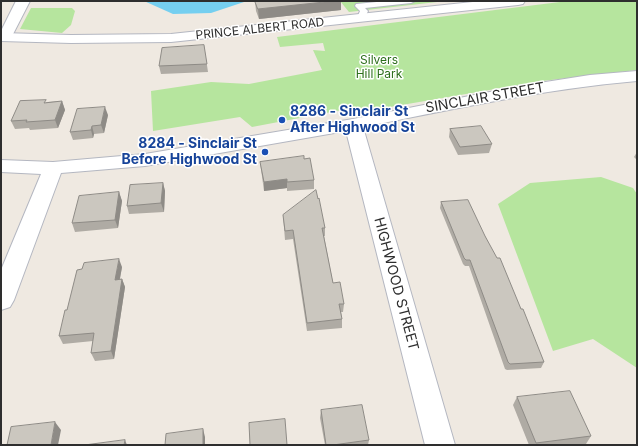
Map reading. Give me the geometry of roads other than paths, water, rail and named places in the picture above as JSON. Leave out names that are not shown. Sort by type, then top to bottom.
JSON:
[{"type":"street","points":[[3,37],[23,1]]},
{"type":"street","name":"PRINCE ALBERT ROAD","points":[[3,37],[71,39],[171,38],[361,18],[483,3],[518,1]]},
{"type":"street","name":"SINCLAIR STREET","points":[[1,166],[53,168],[145,160],[353,124],[520,91],[590,80],[637,76]]},
{"type":"street","name":"HIGHWOOD STREET","points":[[353,124],[440,445]]},
{"type":"street","points":[[1,300],[53,168]]},
{"type":"lane","points":[[361,18],[364,11],[359,6],[411,1]]},
{"type":"water","points":[[144,1],[247,1],[211,13],[173,14]]},
{"type":"place","name":"8286 - Sinclair St After Highwood St","points":[[282,120]]},
{"type":"place","name":"8284 - Sinclair St Before Highwood St","points":[[265,152]]},
{"type":"park label","name":"Silvers Hill Park","points":[[379,67]]}]
